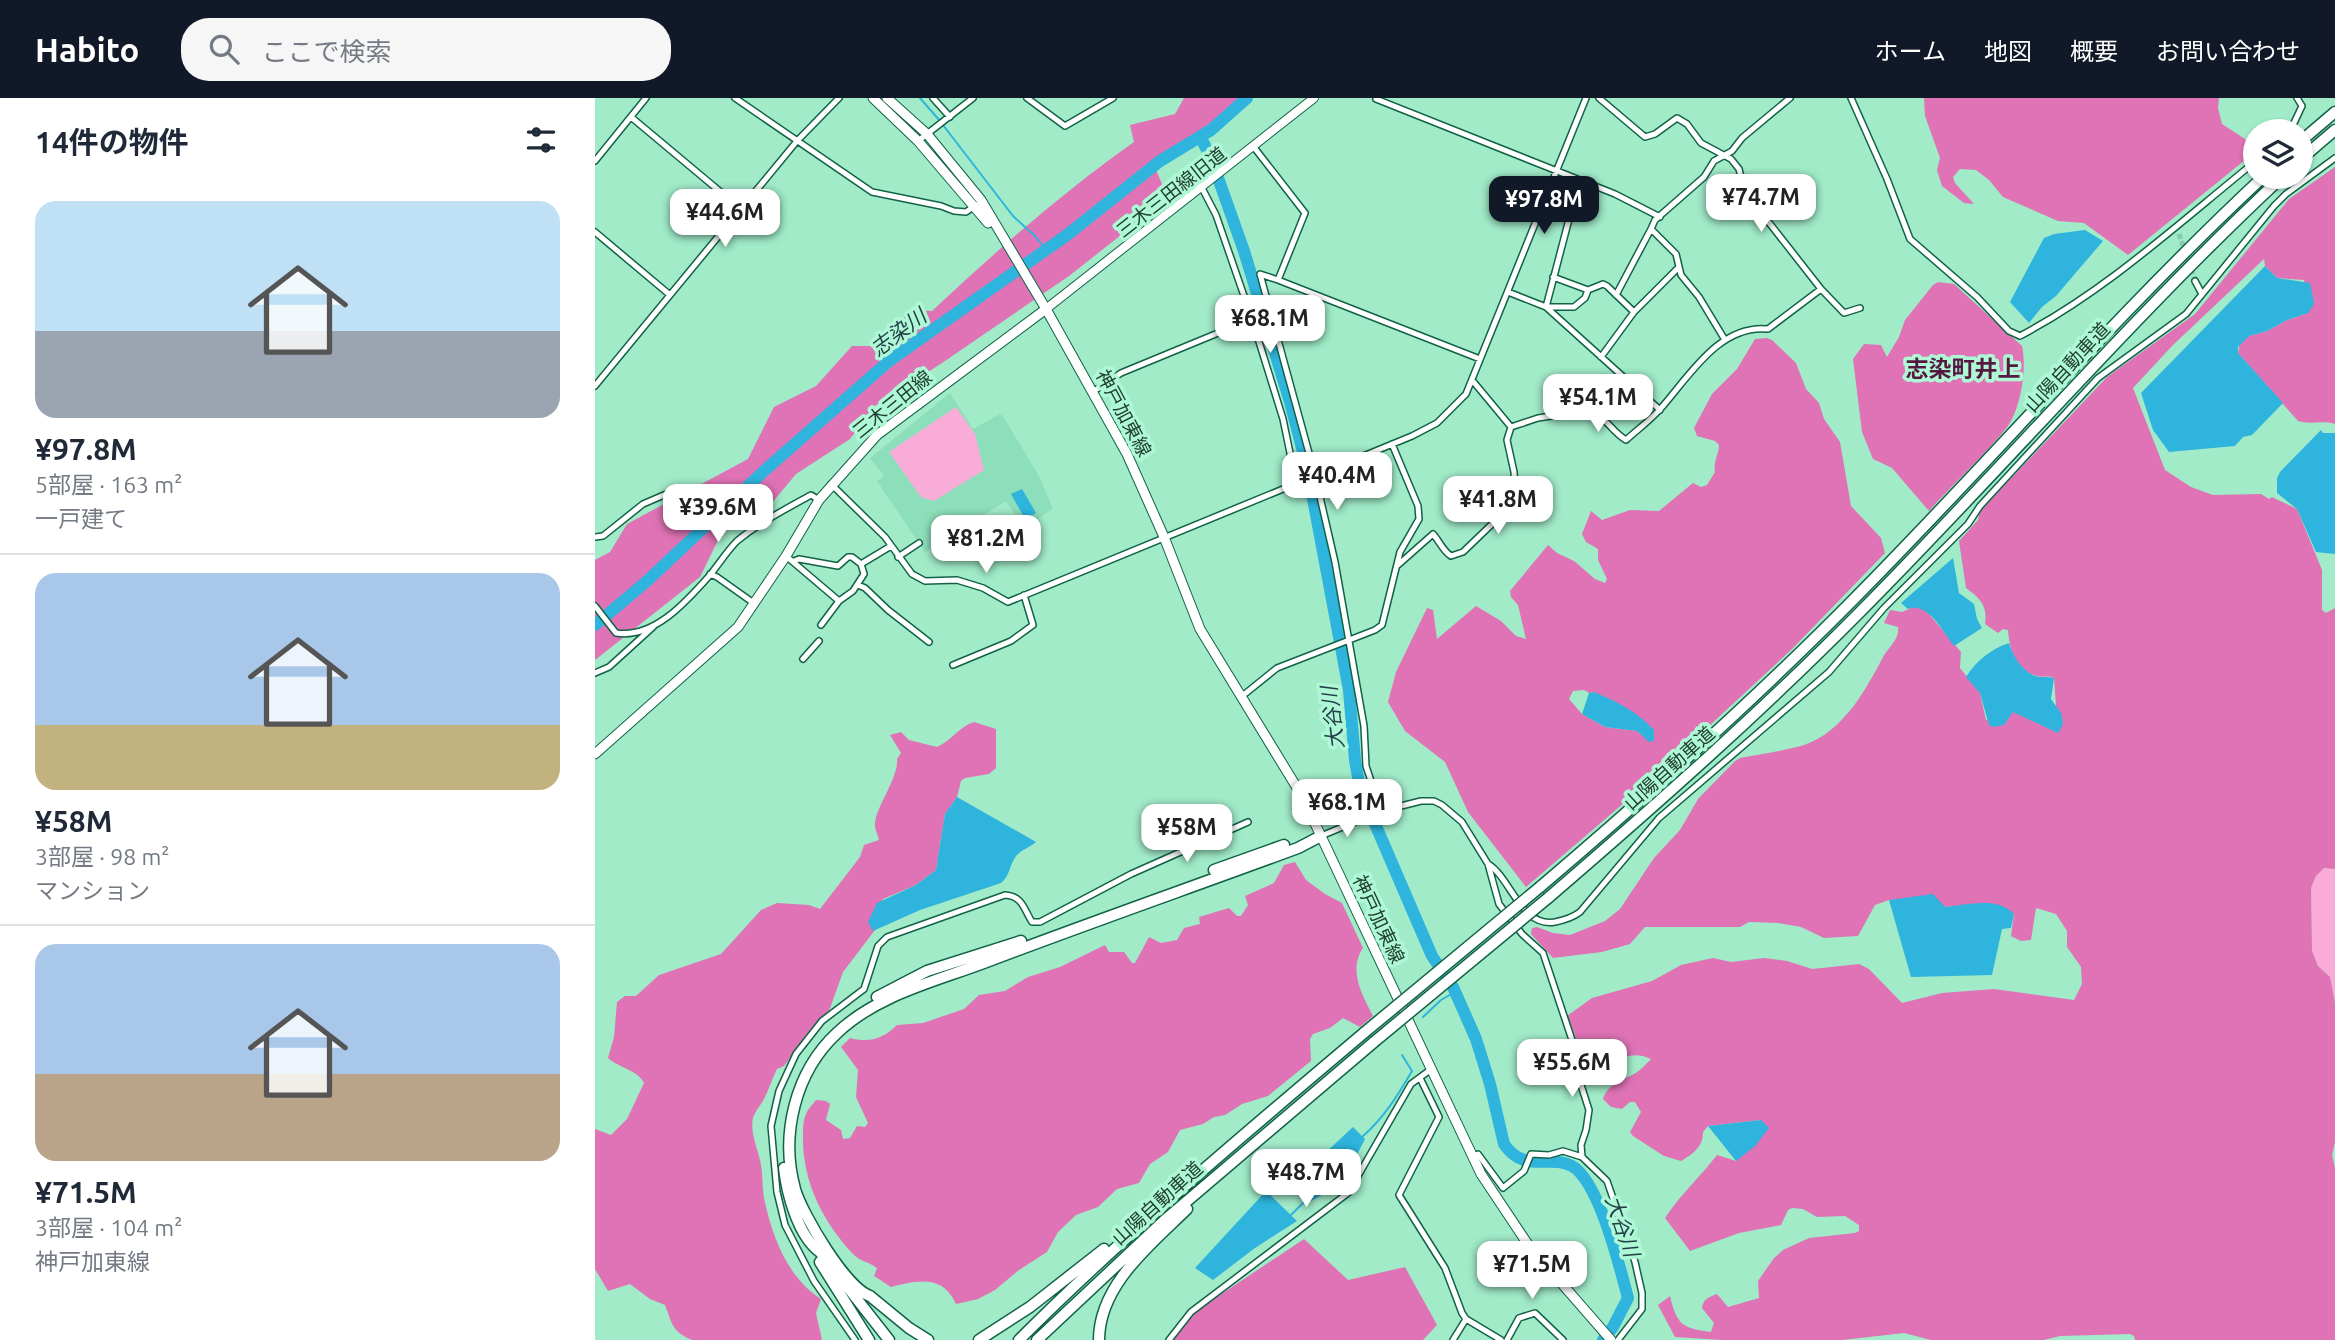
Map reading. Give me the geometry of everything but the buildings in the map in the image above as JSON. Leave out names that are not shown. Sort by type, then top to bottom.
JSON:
[{"type":"highway","points":[[2313,131],[2335,112]]},
{"type":"highway","points":[[2313,149],[2335,130]]},
{"type":"highway","name":"山陽自動車道","points":[[1019,1340],[1114,1248],[1248,1131],[1648,794],[1784,670],[2149,287],[2251,189]]},
{"type":"highway","name":"山陽自動車道","points":[[1037,1340],[1156,1227],[1267,1131],[1548,898],[1792,680],[1915,555],[2158,297],[2270,189]]},
{"type":"highway","points":[[869,1340],[815,1255],[814,1248],[796,1216],[783,1164],[784,1124],[789,1100],[801,1070],[817,1045],[845,1016],[927,971],[1020,942],[1246,857],[1295,841],[1321,836]]},
{"type":"highway","points":[[898,1340],[811,1226],[796,1193],[790,1164],[790,1130],[798,1094],[813,1062],[831,1038],[856,1017],[889,999],[1021,948],[1298,848],[1321,836]]},
{"type":"highway","points":[[979,1340],[1046,1295],[1173,1188],[1248,1131]]},
{"type":"highway","points":[[1099,1340],[1104,1306],[1119,1280],[1170,1225],[1267,1131]]},
{"type":"highway","points":[[814,1248],[820,1252],[889,1340]]},
{"type":"highway","points":[[865,1294],[928,1340]]},
{"type":"main road","points":[[873,98],[977,203]]},
{"type":"main road","points":[[887,98],[927,134],[1009,249],[1046,309]]},
{"type":"main road","name":"神戸加東線","points":[[1046,309],[1127,454],[1164,537],[1200,629],[1293,780],[1481,1174],[1529,1246],[1611,1340]]},
{"type":"main road","name":"三木三田線","points":[[595,754],[738,627],[790,558],[819,499],[877,435],[1046,309]]},
{"type":"street","points":[[595,161],[646,98]]},
{"type":"street","points":[[734,98],[872,192],[954,211],[966,212],[977,203]]},
{"type":"street","points":[[595,386],[797,141],[839,98]]},
{"type":"street","points":[[933,98],[948,118]]},
{"type":"street","points":[[918,141],[974,98]]},
{"type":"street","points":[[1027,98],[1065,126],[1113,98]]},
{"type":"street","name":"三木三田線旧道","points":[[1046,309],[1314,98]]},
{"type":"street","points":[[831,484],[885,537],[912,574],[925,581],[957,580],[983,588],[1008,602],[1437,423],[1466,394],[1585,98]]},
{"type":"street","points":[[1599,98],[1645,137],[1655,134],[1677,118],[1687,124],[1701,143],[1731,159],[1739,169],[1744,189],[1821,289],[1845,313],[1860,308]]},
{"type":"street","points":[[1616,295],[1660,217],[1704,177],[1714,161],[1733,151],[1742,138],[1790,98]]},
{"type":"street","points":[[1851,98],[1887,178],[1910,239],[1977,297],[2009,331],[2020,336],[2063,313],[2142,256],[2243,171]]},
{"type":"street","points":[[2296,119],[2302,106],[2297,98]]},
{"type":"street","points":[[1376,99],[1615,194],[1660,217]]},
{"type":"street","points":[[631,117],[741,209]]},
{"type":"street","points":[[1254,146],[1305,213],[1278,279]]},
{"type":"street","points":[[1488,864],[1496,869],[1527,912],[1536,919],[1548,923],[1573,918],[1659,818],[1829,672],[1884,608],[1968,524],[1980,506],[2098,378],[2186,314],[2286,194],[2335,158]]},
{"type":"street","points":[[1546,307],[1579,181]]},
{"type":"street","points":[[1202,188],[1216,215],[1252,319],[1283,419],[1296,482]]},
{"type":"street","points":[[2175,226],[2179,234]]},
{"type":"street","points":[[1651,229],[1676,254],[1681,275],[1699,297],[1725,340]]},
{"type":"street","points":[[595,232],[670,295]]},
{"type":"street","points":[[1601,357],[1634,312],[1679,267]]},
{"type":"street","points":[[1379,812],[1366,766],[1364,726],[1315,475],[1260,274],[1480,359]]},
{"type":"street","points":[[1553,277],[1588,290]]},
{"type":"street","points":[[2195,282],[2202,294]]},
{"type":"street","points":[[1507,292],[1546,307],[1574,307],[1588,290],[1603,284],[1634,312]]},
{"type":"street","points":[[1511,427],[1538,418],[1590,410],[1596,412],[1626,440],[1660,410],[1708,353],[1725,340],[1755,327],[1768,329],[1821,289]]},
{"type":"street","points":[[1546,307],[1660,410]]},
{"type":"street","points":[[1094,391],[1121,373],[1252,319]]},
{"type":"street","points":[[1472,380],[1511,427]]},
{"type":"street","points":[[1398,565],[1433,534],[1444,552],[1451,556],[1463,552],[1516,501],[1514,472],[1507,440],[1511,427]]},
{"type":"street","points":[[1239,696],[1277,667],[1382,625],[1401,552],[1419,519],[1418,506],[1392,444]]},
{"type":"street","points":[[595,537],[603,536],[643,504],[678,489]]},
{"type":"street","points":[[595,606],[617,633],[629,635],[641,632],[673,611],[711,574],[737,542],[768,518],[811,495],[819,499]]},
{"type":"street","points":[[898,557],[919,543]]},
{"type":"street","points":[[861,564],[891,546]]},
{"type":"street","points":[[790,558],[838,566],[852,556],[861,564],[864,574],[858,585],[839,601],[821,625]]},
{"type":"street","points":[[790,558],[839,601]]},
{"type":"street","points":[[711,574],[755,604]]},
{"type":"street","points":[[858,585],[929,642]]},
{"type":"street","points":[[953,665],[1011,641],[1033,625],[1024,595]]},
{"type":"street","points":[[595,673],[609,667],[651,632],[655,625]]},
{"type":"street","points":[[803,659],[819,641]]},
{"type":"street","points":[[1321,836],[1379,812],[1421,802],[1434,801],[1462,822],[1488,864],[1499,904],[1522,934],[1543,953],[1579,1060],[1581,1085],[1589,1110],[1581,1145],[1582,1157]]},
{"type":"street","points":[[855,1340],[807,1268],[785,1225],[779,1206],[771,1135],[772,1116],[785,1073],[802,1045],[830,1013],[865,988],[878,946],[887,937],[1005,895],[1020,901],[1032,922],[1040,922],[1131,874],[1248,822]]},
{"type":"street","points":[[1169,1340],[1191,1312],[1348,1193],[1411,1084],[1430,1070]]},
{"type":"street","points":[[1420,1078],[1439,1118],[1399,1195],[1445,1268],[1462,1313],[1501,1340]]},
{"type":"street","points":[[1472,1156],[1478,1154],[1503,1188],[1524,1171],[1531,1154],[1563,1151],[1582,1157],[1608,1181],[1635,1262],[1642,1293],[1642,1309],[1618,1340]]},
{"type":"street","points":[[1507,1340],[1520,1318],[1535,1313],[1563,1340]]},
{"type":"street","points":[[1453,1340],[1467,1319]]},
{"type":"shaded area","points":[[1184,98],[1238,98],[1216,119],[1153,163],[1168,198],[1069,276],[876,405],[850,439],[796,474],[761,516],[725,526],[700,577],[595,660],[595,560],[610,552],[627,524],[748,459],[774,407],[816,386],[852,346],[885,346],[909,310],[932,311],[1030,223],[1134,142],[1130,125],[1175,114]]},
{"type":"shaded area","points":[[1924,98],[2219,98],[2218,108],[2222,124],[2243,138],[2243,162],[2128,255],[2084,223],[2058,221],[2003,197],[1989,180],[1976,170],[1960,169],[1953,177],[1955,183],[1974,204],[1964,203],[1942,186],[1937,170],[1940,158],[1925,116]]},
{"type":"shaded area","points":[[2335,167],[2335,424],[2298,421],[2238,353],[2240,342],[2249,336],[2308,313],[2304,280],[2277,278],[2265,266],[2264,259],[2173,345],[2133,388],[2165,470],[2191,487],[2213,495],[2261,494],[2297,509],[2322,570],[2322,610],[2326,613],[2335,608],[2335,869],[2324,868],[2316,876],[2311,888],[2312,951],[2318,966],[2330,977],[2335,1003],[2335,1142],[2332,1155],[2335,1168],[2335,1340],[2135,1340],[2130,1334],[2060,1336],[2044,1340],[1931,1340],[1904,1333],[1842,1340],[1722,1340],[1675,1337],[1658,1305],[1670,1296],[1675,1313],[1682,1323],[1693,1329],[1711,1332],[1714,1323],[1702,1308],[1707,1299],[1717,1294],[1728,1307],[1759,1298],[1758,1281],[1783,1250],[1809,1238],[1855,1233],[1859,1231],[1859,1225],[1845,1216],[1817,1217],[1803,1209],[1792,1208],[1788,1210],[1781,1225],[1739,1233],[1690,1251],[1665,1218],[1717,1155],[1736,1161],[1761,1120],[1708,1126],[1699,1146],[1689,1156],[1681,1161],[1664,1156],[1630,1132],[1641,1112],[1635,1102],[1630,1102],[1622,1109],[1611,1107],[1603,1099],[1612,1086],[1636,1073],[1651,1059],[1634,1055],[1593,1070],[1586,1063],[1567,1016],[1592,998],[1652,981],[1681,965],[1713,958],[1731,962],[1764,958],[1787,961],[1812,969],[1859,964],[1869,969],[1902,1003],[1942,993],[1994,989],[2074,1000],[2082,984],[2081,967],[2067,947],[2067,931],[2056,914],[2036,908],[2031,940],[2021,941],[2011,936],[2014,914],[1984,903],[1945,907],[1889,900],[1875,905],[1858,936],[1824,938],[1801,927],[1778,923],[1749,922],[1740,927],[1645,927],[1630,944],[1602,952],[1553,958],[1531,934],[1532,928],[1570,935],[1605,921],[1620,909],[1654,858],[1680,830],[1698,799],[1735,761],[1804,745],[1830,731],[1851,710],[1895,640],[1898,627],[1884,623],[1890,610],[1902,612],[1916,606],[1924,608],[1961,652],[1960,668],[1980,693],[1986,720],[2013,711],[2058,733],[2054,678],[2037,676],[2024,669],[2012,651],[2008,630],[2003,629],[1998,633],[1985,624],[1982,603],[1966,588],[1959,541],[1978,520],[1980,511],[2107,377],[2195,314],[2289,199],[2303,189],[2313,189],[2313,182]]},
{"type":"shaded area","points":[[1938,282],[1954,284],[2022,346],[2024,365],[2022,387],[2008,426],[1929,511],[1892,468],[1873,459],[1862,432],[1853,359],[1864,344],[1881,345],[1887,357],[1905,320]]},
{"type":"shaded area","points":[[1755,339],[1772,340],[1796,363],[1806,389],[1819,403],[1824,419],[1840,442],[1851,506],[1881,538],[1885,553],[1792,649],[1653,778],[1526,887],[1468,812],[1445,762],[1405,731],[1388,702],[1396,672],[1427,608],[1433,610],[1437,639],[1476,606],[1501,621],[1516,636],[1526,639],[1518,605],[1511,597],[1510,591],[1548,545],[1574,561],[1595,579],[1605,583],[1607,579],[1598,560],[1598,549],[1586,542],[1582,534],[1591,511],[1602,520],[1630,510],[1659,511],[1693,483],[1701,487],[1707,485],[1715,472],[1719,445],[1715,441],[1697,436],[1694,428],[1712,394],[1737,369]],"holes":[[[1573,691],[1594,692],[1637,731],[1605,727],[1582,714],[1569,699]]]},
{"type":"shaded area","points":[[950,393],[973,429],[1000,414],[1004,418],[1039,476],[1053,509],[1023,528],[1006,501],[925,552],[877,481],[884,476],[870,458]]},
{"type":"shaded area","points":[[956,407],[975,434],[984,470],[934,501],[921,497],[889,452]]},
{"type":"shaded area","points":[[974,722],[996,729],[996,768],[989,774],[961,781],[957,797],[945,814],[936,870],[916,885],[883,899],[875,930],[843,972],[829,1011],[807,1034],[784,1066],[777,1069],[753,1118],[753,1134],[771,1227],[790,1267],[809,1290],[821,1299],[816,1313],[822,1340],[692,1340],[685,1337],[671,1322],[665,1305],[650,1299],[630,1284],[608,1291],[595,1269],[595,1129],[611,1135],[627,1119],[644,1083],[637,1075],[608,1058],[614,1037],[617,1002],[625,996],[636,996],[659,975],[721,954],[761,910],[777,903],[809,905],[820,909],[860,857],[864,845],[879,840],[875,827],[876,816],[895,774],[897,759],[901,753],[890,735],[901,732],[909,740],[937,747]]},
{"type":"shaded area","points":[[1295,862],[1306,880],[1342,903],[1363,948],[1357,965],[1358,982],[1373,1016],[1360,1027],[1343,1018],[1330,1028],[1313,1034],[1310,1039],[1311,1061],[1268,1096],[1242,1104],[1203,1124],[1180,1130],[1168,1152],[1150,1164],[1139,1183],[1117,1189],[1098,1207],[1076,1215],[1058,1232],[1047,1252],[995,1290],[978,1299],[956,1304],[944,1288],[930,1282],[891,1287],[874,1276],[877,1268],[856,1257],[843,1243],[824,1215],[811,1185],[806,1169],[803,1130],[806,1114],[816,1100],[830,1104],[826,1120],[841,1130],[843,1139],[850,1138],[857,1126],[865,1127],[868,1123],[856,1097],[858,1070],[841,1047],[850,1038],[875,1039],[897,1025],[923,1023],[964,1009],[979,995],[1005,991],[1028,977],[1060,967],[1105,945],[1109,952],[1124,952],[1132,963],[1135,963],[1149,937],[1161,943],[1177,940],[1184,928],[1200,924],[1199,917],[1229,908],[1237,916],[1241,916],[1248,905],[1245,896],[1274,883],[1284,865]]},
{"type":"shaded area","points":[[2323,868],[2335,869],[2335,1003],[2330,977],[2318,966],[2312,951],[2311,888]]},
{"type":"shaded area","points":[[1304,1239],[1348,1280],[1405,1267],[1437,1325],[1423,1340],[1172,1340],[1193,1313]]},
{"type":"water","points":[[2085,230],[2103,241],[2029,323],[2010,302],[2044,238]]},
{"type":"water","points":[[2265,266],[2277,278],[2310,283],[2314,304],[2308,313],[2249,336],[2238,347],[2238,353],[2283,403],[2252,435],[2243,437],[2235,446],[2169,452],[2153,430],[2141,393]]},
{"type":"water","points":[[2321,430],[2323,433],[2335,433],[2335,554],[2316,552],[2297,509],[2277,493],[2277,478],[2280,472]]},
{"type":"water","points":[[1022,489],[1036,513],[1025,519],[1011,494]]},
{"type":"water","points":[[1953,558],[1959,593],[1974,604],[1982,628],[1954,646],[1940,626],[1922,609],[1908,609],[1901,603]]},
{"type":"water","points":[[2009,643],[2015,658],[2026,670],[2035,676],[2054,678],[2051,699],[2061,713],[2063,724],[2058,733],[2013,712],[2004,725],[1989,725],[1980,693],[1966,677],[1985,656]]},
{"type":"water","points":[[1594,692],[1619,703],[1640,717],[1654,730],[1654,741],[1649,742],[1637,731],[1605,727],[1582,714],[1589,693]]},
{"type":"water","points":[[957,797],[1036,842],[1016,856],[1001,883],[920,910],[873,931],[868,922],[877,903],[916,885],[936,870],[945,814]]},
{"type":"water","points":[[1933,894],[1945,907],[1991,903],[2007,908],[2014,914],[2011,928],[2002,929],[1992,975],[1911,977],[1889,900]]},
{"type":"water","points":[[1761,1120],[1769,1128],[1755,1146],[1736,1161],[1708,1126]]},
{"type":"water","points":[[1353,1127],[1365,1139],[1348,1172],[1338,1186],[1311,1201],[1294,1182]]},
{"type":"water","points":[[1266,1191],[1297,1221],[1213,1280],[1195,1268]]},
{"type":"waterway","points":[[920,98],[940,121]]},
{"type":"waterway","name":"志染川","points":[[595,625],[889,361],[1067,235],[1160,161],[1211,130],[1247,98]]},
{"type":"waterway","points":[[943,125],[1013,216],[1046,250]]},
{"type":"waterway","name":"大谷川","points":[[1200,136],[1211,158],[1244,251],[1307,467],[1349,690],[1360,789],[1432,956],[1453,987],[1476,1039],[1504,1144],[1512,1153],[1529,1161],[1572,1166],[1582,1175],[1599,1206],[1628,1298],[1603,1340]]},
{"type":"waterway","points":[[1423,1017],[1441,1000],[1455,992]]},
{"type":"waterway","points":[[1362,1137],[1384,1114],[1412,1071],[1402,1055]]},
{"type":"waterway","points":[[1291,1215],[1308,1198]]},
{"type":"tunnel","points":[[2179,234],[2195,281]]},
{"type":"district","name":"志染町井上","points":[[1963,368]]}]
